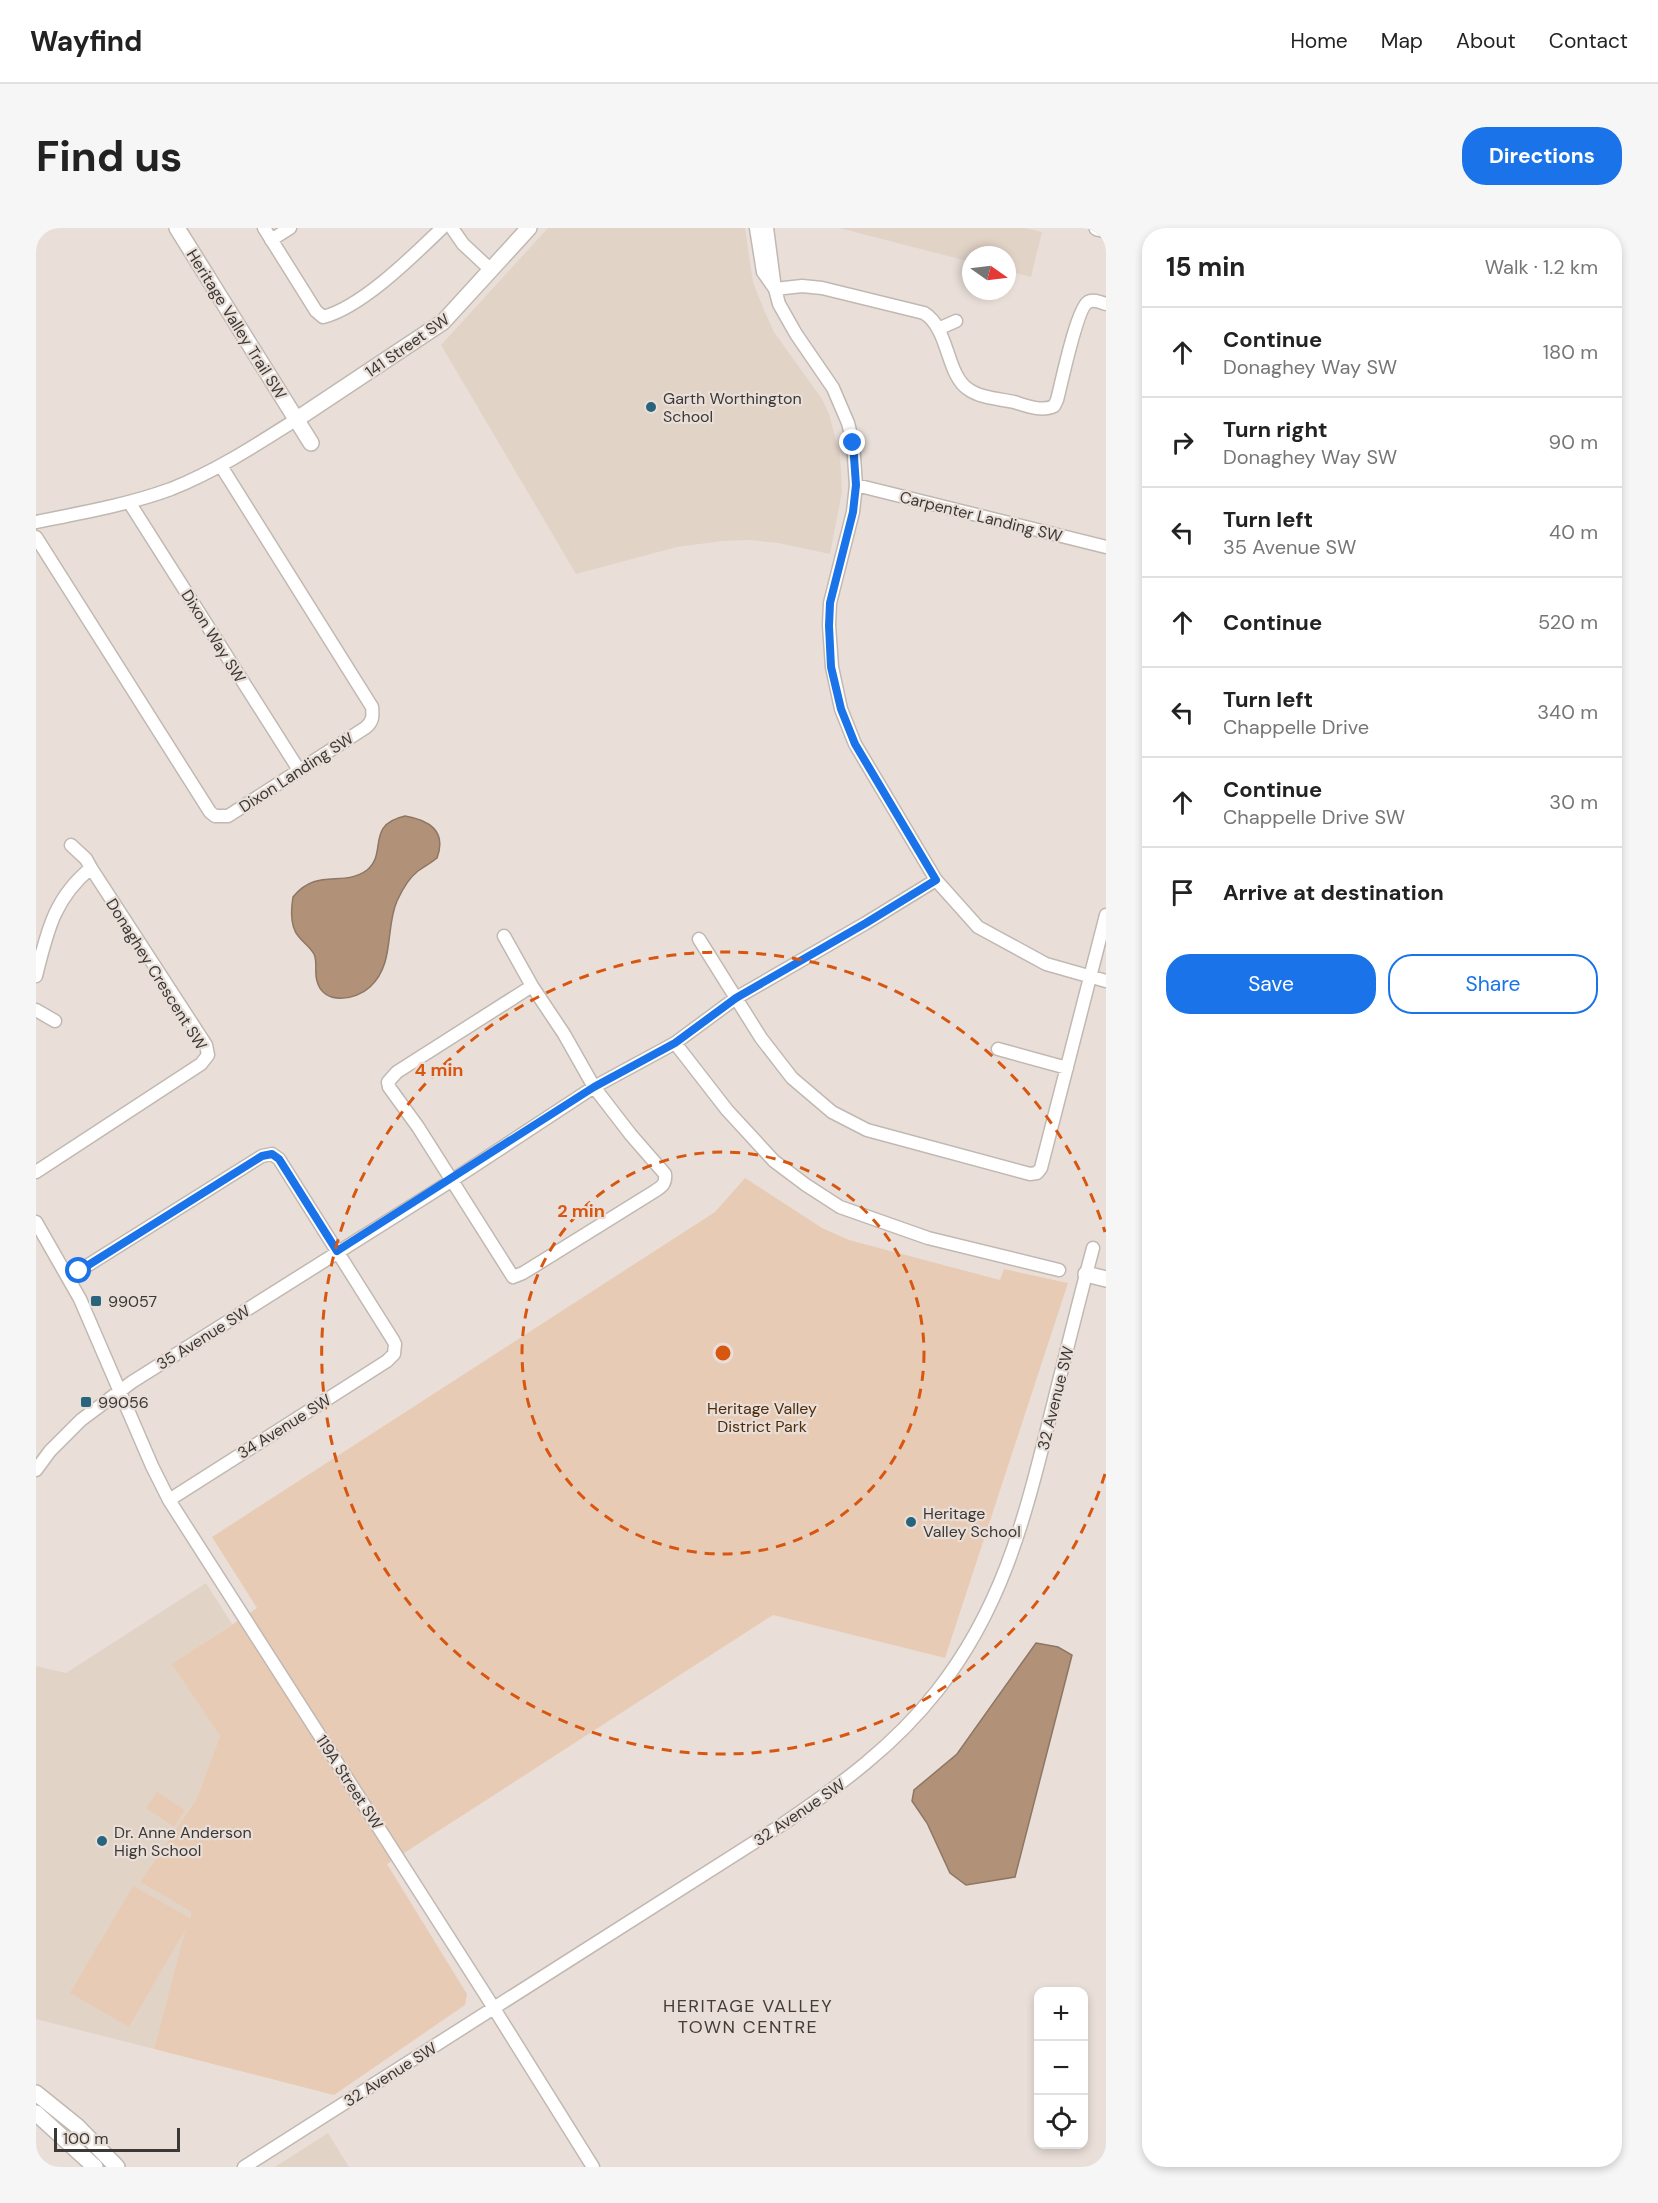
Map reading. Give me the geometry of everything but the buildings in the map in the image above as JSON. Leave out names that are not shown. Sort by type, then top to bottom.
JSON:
[{"type":"main road","name":"Heritage Valley Trail SW","points":[[177,228],[311,443]]},
{"type":"main road","name":"141 Street SW","points":[[297,419],[429,333],[456,309],[529,228]]},
{"type":"main road","points":[[1097,228],[1106,230]]},
{"type":"main road","points":[[1086,1274],[1106,1279]]},
{"type":"main road","points":[[36,2093],[77,2126],[117,2167]]},
{"type":"main road","points":[[36,2113],[96,2167]]},
{"type":"street","points":[[264,228],[316,311],[323,317],[333,315],[384,280],[407,262],[442,228]]},
{"type":"street","points":[[271,240],[290,228]]},
{"type":"street","points":[[452,228],[463,244],[491,270]]},
{"type":"street","points":[[756,228],[763,272],[775,289]]},
{"type":"street","points":[[767,228],[775,289],[780,304],[790,325],[833,388],[841,404],[853,443],[856,485],[853,512],[830,603],[829,626],[831,667],[841,709],[855,744],[936,880],[978,927],[1046,964],[1106,981]]},
{"type":"street","points":[[775,289],[802,286],[834,290],[924,313],[931,317],[960,380],[970,390],[1044,409],[1054,406],[1057,400],[1083,306],[1095,301],[1106,304]]},
{"type":"street","points":[[938,329],[956,321]]},
{"type":"street","points":[[36,522],[129,502],[172,488],[221,466],[297,419]]},
{"type":"street","name":"Dixon Landing SW","points":[[36,537],[210,812],[215,816],[228,816],[369,724],[372,719],[372,707],[221,466]]},
{"type":"street","name":"Carpenter Landing SW","points":[[856,485],[1106,547]]},
{"type":"street","name":"Dixon Way SW","points":[[129,502],[299,770]]},
{"type":"street","name":"Donaghey Crescent SW","points":[[36,1172],[201,1064],[208,1055],[206,1045],[86,859],[71,845]]},
{"type":"street","points":[[36,976],[53,916],[70,888],[91,868]]},
{"type":"street","name":"35 Avenue SW","points":[[36,1470],[67,1433],[120,1390],[451,1181],[594,1087],[675,1043],[736,998],[936,880]]},
{"type":"street","points":[[699,939],[761,1038],[792,1078],[832,1112],[867,1130],[1030,1174],[1037,1173],[1041,1168],[1106,915]]},
{"type":"street","points":[[504,936],[594,1087],[665,1174],[666,1180],[662,1186],[513,1277],[417,1127],[389,1088],[388,1082],[397,1072],[532,986]]},
{"type":"street","points":[[36,1010],[55,1021]]},
{"type":"street","points":[[675,1043],[727,1110],[774,1161],[806,1185],[840,1206],[928,1238],[1059,1270]]},
{"type":"street","points":[[998,1049],[1067,1068]]},
{"type":"street","points":[[69,1277],[266,1155],[272,1154],[279,1159],[337,1251]]},
{"type":"street","name":"119A Street SW","points":[[36,1222],[69,1277],[169,1500],[593,2167]]},
{"type":"street","name":"32 Avenue SW","points":[[244,2167],[783,1824],[876,1755],[903,1730],[937,1691],[977,1630],[1008,1567],[1026,1514],[1094,1248]]},
{"type":"street","name":"34 Avenue SW","points":[[169,1500],[387,1361],[394,1354],[393,1340],[337,1251]]},
{"type":"shaded area","name":"Garth Worthington School","points":[[548,228],[745,228],[753,282],[764,310],[774,332],[822,399],[829,414],[840,455],[842,492],[830,554],[778,543],[748,540],[722,541],[677,547],[576,574],[441,345]]},
{"type":"shaded area","points":[[839,228],[1025,228],[1042,232],[1031,277],[1016,273],[1016,246],[962,246],[962,260]]},
{"type":"shaded area","points":[[405,816],[422,820],[434,828],[440,841],[437,858],[415,874],[399,897],[393,912],[386,957],[378,978],[364,992],[348,998],[332,997],[320,989],[316,978],[314,954],[294,928],[293,897],[311,883],[349,878],[367,870],[376,856],[381,833],[385,826]]},
{"type":"shaded area","name":"Dr. Anne Anderson High School","points":[[206,1583],[232,1624],[173,1664],[220,1736],[196,1800],[140,1882],[191,1912],[154,2049],[36,2019],[36,1666],[66,1673]]},
{"type":"shaded area","points":[[1036,1643],[1058,1647],[1072,1655],[1015,1877],[966,1885],[950,1873],[927,1823],[912,1801],[914,1790],[957,1754]]},
{"type":"shaded area","points":[[328,2133],[349,2167],[275,2167]]},
{"type":"green space","name":"Heritage Valley District Park","points":[[745,1178],[822,1228],[849,1240],[1000,1280],[1004,1269],[1068,1283],[945,1658],[773,1615],[387,1864],[467,1994],[465,2005],[334,2095],[154,2049],[186,1928],[129,2027],[70,1993],[133,1886],[190,1918],[191,1912],[140,1882],[196,1800],[220,1736],[172,1664],[257,1608],[212,1537],[715,1212]]},
{"type":"green space","points":[[157,1792],[185,1810],[174,1827],[146,1808]]},
{"type":"place","name":"Garth Worthington School","points":[[651,407]]},
{"type":"place","name":"99057","points":[[96,1301]]},
{"type":"place","name":"99056","points":[[86,1402]]},
{"type":"place","name":"Heritage Valley School","points":[[911,1522]]},
{"type":"place","name":"Dr. Anne Anderson High School","points":[[102,1841]]},
{"type":"district","name":"HERITAGE VALLEY TOWN CENTRE","points":[[748,2016]]},
{"type":"route","points":[[79,1271],[262,1156],[272,1154],[279,1159],[337,1251],[451,1181],[594,1087],[675,1043],[736,998],[936,880],[855,744],[841,709],[831,667],[830,603],[853,512],[856,485],[853,443]]}]
